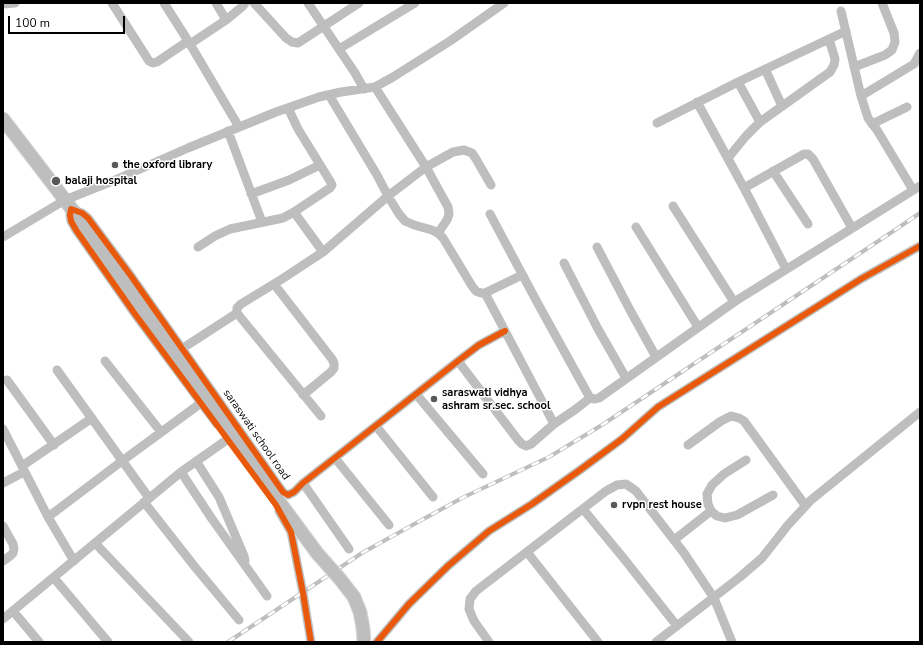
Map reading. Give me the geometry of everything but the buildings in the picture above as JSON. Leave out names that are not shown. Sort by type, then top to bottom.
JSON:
[{"type":"highway","points":[[3,119],[93,238],[286,512],[317,553],[354,597],[360,612],[364,642]]},
{"type":"street","points":[[3,4],[15,3]]},
{"type":"street","points":[[112,3],[149,61],[154,63],[226,20],[245,3]]},
{"type":"street","points":[[164,3],[239,127]]},
{"type":"street","points":[[216,3],[226,20]]},
{"type":"street","points":[[254,3],[286,38],[292,42],[298,42],[359,3]]},
{"type":"street","points":[[308,3],[364,89]]},
{"type":"street","points":[[339,49],[415,3]]},
{"type":"street","points":[[854,67],[885,55],[892,50],[895,42],[894,33],[882,3]]},
{"type":"street","points":[[3,237],[68,204],[228,131],[319,97],[375,87],[450,41],[502,4]]},
{"type":"street","points":[[458,361],[518,440],[526,446],[531,444],[554,424],[590,398],[599,398],[734,302],[916,188],[868,118],[861,96],[841,11]]},
{"type":"street","points":[[657,123],[738,82],[846,31]]},
{"type":"street","points":[[728,158],[760,122],[830,72],[834,65],[835,59],[829,39]]},
{"type":"street","points":[[861,96],[914,64],[920,53]]},
{"type":"street","points":[[765,69],[782,106]]},
{"type":"street","points":[[738,82],[760,122]]},
{"type":"street","points":[[375,87],[426,167],[448,207],[449,214],[447,220],[438,233]]},
{"type":"street","points":[[329,95],[399,214],[405,221],[414,226],[438,233],[443,238],[476,291],[485,293],[522,275]]},
{"type":"street","points":[[697,102],[786,269]]},
{"type":"street","points":[[872,124],[907,107]]},
{"type":"street","points":[[198,247],[215,236],[230,229],[283,218],[330,188],[332,185],[298,129],[288,108]]},
{"type":"street","points":[[228,131],[262,222]]},
{"type":"street","points":[[321,416],[240,318],[237,313],[237,308],[323,252],[388,196],[426,167],[453,152],[464,150],[472,153],[491,185]]},
{"type":"street","points":[[744,188],[804,154],[808,154],[813,159],[852,228]]},
{"type":"street","points":[[251,194],[289,180],[320,165]]},
{"type":"street","points":[[773,171],[808,224]]},
{"type":"street","points":[[68,204],[71,222],[76,230],[135,314],[276,505],[291,532],[311,642]]},
{"type":"street","name":"saraswati school road","points":[[68,204],[88,218],[131,276],[283,492],[288,495],[294,492],[303,483],[458,361],[479,346],[505,331]]},
{"type":"street","points":[[673,206],[734,302]]},
{"type":"street","points":[[294,212],[323,252]]},
{"type":"street","points":[[490,214],[590,398]]},
{"type":"street","points":[[636,227],[698,328]]},
{"type":"street","points":[[377,642],[409,604],[448,566],[489,531],[532,504],[580,470],[622,439],[658,407],[855,283],[920,246]]},
{"type":"street","points":[[597,247],[656,357]]},
{"type":"street","points":[[564,263],[598,329],[626,378]]},
{"type":"street","points":[[274,284],[334,363],[334,368],[331,372],[303,395]]},
{"type":"street","points":[[485,293],[554,424]]},
{"type":"street","points":[[182,348],[237,313]]},
{"type":"street","points":[[105,361],[160,432]]},
{"type":"street","points":[[57,370],[122,461],[146,500],[195,567],[239,620]]},
{"type":"street","points":[[7,380],[54,445]]},
{"type":"street","points":[[416,394],[483,474]]},
{"type":"street","points":[[48,517],[160,432],[201,403]]},
{"type":"street","points":[[656,642],[740,578],[762,558],[810,500],[920,412]]},
{"type":"street","points":[[688,445],[721,421],[731,416],[739,418],[744,421],[805,506]]},
{"type":"street","points":[[3,483],[92,418]]},
{"type":"street","points":[[376,426],[433,497]]},
{"type":"street","points":[[3,428],[48,517],[74,561]]},
{"type":"street","points":[[3,619],[181,472],[228,439]]},
{"type":"street","points":[[335,458],[389,525]]},
{"type":"street","points":[[746,460],[724,474],[712,485],[707,494],[708,504],[711,511],[717,516],[726,518],[737,514],[773,495]]},
{"type":"street","points":[[196,462],[219,497],[244,556],[247,568]]},
{"type":"street","points":[[181,472],[212,519],[267,596]]},
{"type":"street","points":[[303,483],[349,549]]},
{"type":"street","points":[[489,642],[474,621],[469,608],[470,599],[476,591],[606,491],[617,485],[626,484],[636,491],[674,540],[714,598],[732,642]]},
{"type":"street","points":[[583,509],[677,626]]},
{"type":"street","points":[[674,540],[711,511]]},
{"type":"street","points":[[3,526],[13,544],[14,549],[13,553],[3,561]]},
{"type":"street","points":[[95,543],[189,642]]},
{"type":"street","points":[[527,552],[598,642]]},
{"type":"street","points":[[54,578],[108,642]]},
{"type":"street","points":[[13,611],[39,642]]},
{"type":"railway","points":[[228,642],[362,553],[462,498],[549,457],[602,425],[920,213]]},
{"type":"cycle path","points":[[311,642],[291,532],[276,505],[135,314],[76,230],[71,221],[71,209],[82,213],[88,218],[131,276],[283,492],[288,495],[294,492],[303,483],[479,345],[505,331]]},
{"type":"cycle path","points":[[377,642],[409,604],[448,566],[489,531],[532,504],[580,470],[622,439],[658,407],[861,279],[920,246]]},
{"type":"place","name":"the oxford library","points":[[115,165]]},
{"type":"place","name":"balaji hospital","points":[[56,181]]},
{"type":"place","name":"saraswati vidhya ashram sr.sec. school","points":[[434,399]]},
{"type":"place","name":"rvpn rest house","points":[[614,505]]}]
